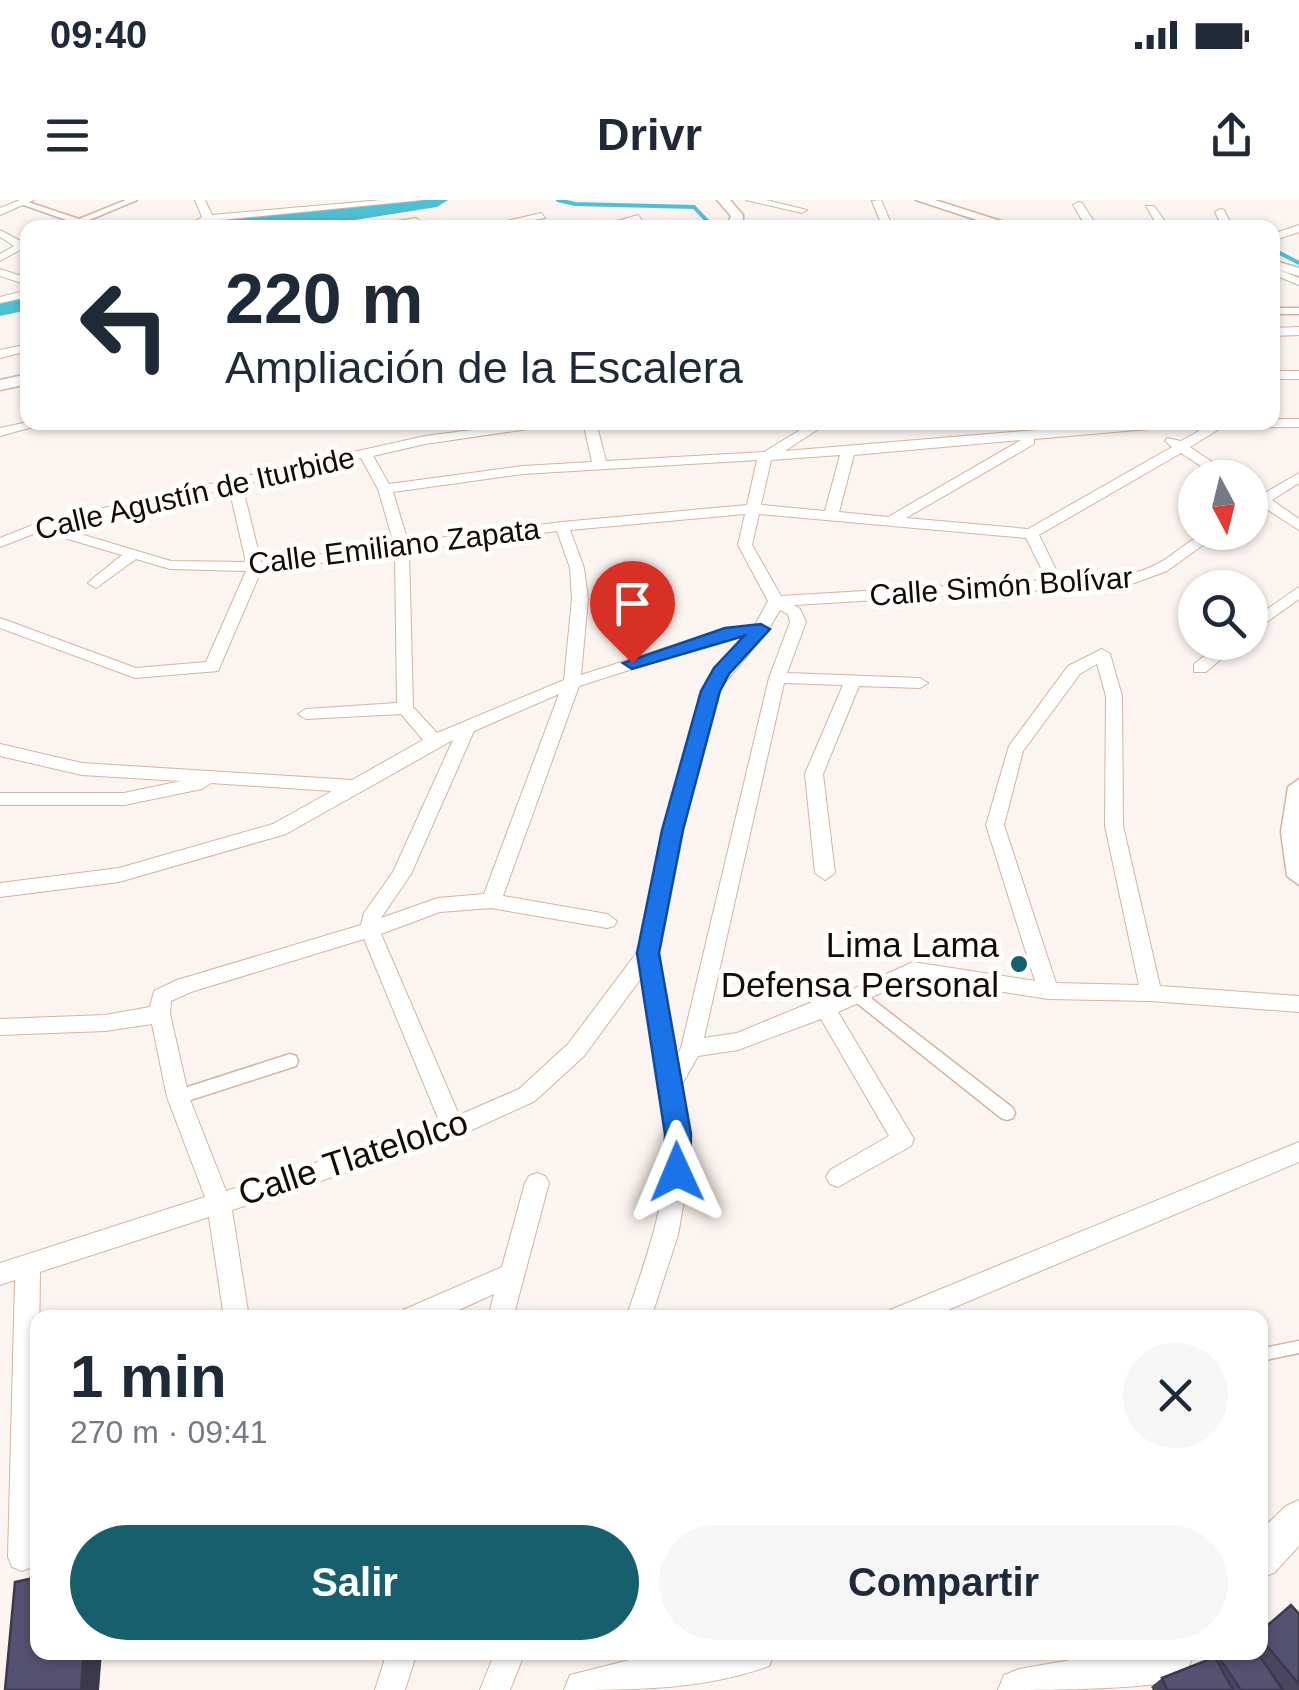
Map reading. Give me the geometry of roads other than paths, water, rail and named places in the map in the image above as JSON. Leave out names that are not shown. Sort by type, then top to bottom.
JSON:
[{"type":"main road","points":[[1268,1547],[1299,1519]]},
{"type":"main road","points":[[585,1690],[720,1660]]},
{"type":"main road","points":[[1019,1690],[1163,1665],[1168,1660]]},
{"type":"street","points":[[82,220],[133,200]]},
{"type":"street","points":[[200,200],[208,218]]},
{"type":"street","points":[[204,220],[273,205],[417,200]]},
{"type":"street","points":[[750,200],[802,210]]},
{"type":"street","points":[[922,200],[989,220]]},
{"type":"street","points":[[0,212],[25,202],[76,220]]},
{"type":"street","points":[[1078,205],[1088,220]]},
{"type":"street","points":[[1150,208],[1159,220]]},
{"type":"street","points":[[495,210],[507,220]]},
{"type":"street","points":[[1220,212],[1224,220]]},
{"type":"street","points":[[526,220],[541,216]]},
{"type":"street","points":[[630,220],[638,218]]},
{"type":"street","name":"Calle Agustín de Iturbide","points":[[0,543],[40,526],[365,453],[503,430]]},
{"type":"street","points":[[592,430],[600,466]]},
{"type":"street","points":[[671,1083],[691,1049],[777,678],[798,622],[795,612],[776,601],[746,545],[753,508],[765,457],[810,430]]},
{"type":"street","points":[[385,490],[523,470],[765,457],[1096,430]]},
{"type":"street","points":[[1157,430],[1202,460]]},
{"type":"street","points":[[1056,584],[1031,534],[1209,430]]},
{"type":"street","points":[[893,520],[1036,437]]},
{"type":"street","points":[[832,515],[848,451]]},
{"type":"street","points":[[365,453],[385,490],[402,545],[406,708],[434,742]]},
{"type":"street","points":[[1268,492],[1299,477]]},
{"type":"street","points":[[0,623],[135,673],[212,667],[255,567],[235,484]]},
{"type":"street","points":[[1268,507],[1299,526]]},
{"type":"street","name":"Calle Emiliano Zapata","points":[[40,526],[170,565],[255,567],[562,526],[753,508],[1031,534]]},
{"type":"street","points":[[491,900],[572,683],[580,599],[577,568],[562,526]]},
{"type":"street","name":"Calle Simón Bolívar","points":[[776,601],[1148,575],[1186,550]]},
{"type":"street","points":[[96,583],[131,556]]},
{"type":"street","points":[[1268,616],[1299,592]]},
{"type":"street","points":[[641,1310],[666,1234],[677,1172],[678,1134],[648,953],[672,830],[710,691],[720,672],[761,629],[776,601]]},
{"type":"street","points":[[0,890],[120,875],[279,829],[434,742],[572,683],[731,632],[761,629]]},
{"type":"street","points":[[1048,991],[996,825],[1016,750],[1074,670],[1102,654],[1114,696],[1114,826],[1151,993]]},
{"type":"street","points":[[1200,668],[1210,660]]},
{"type":"street","points":[[777,678],[920,683]]},
{"type":"street","points":[[825,873],[814,774],[853,681]]},
{"type":"street","points":[[306,714],[406,708]]},
{"type":"street","points":[[453,1128],[370,930],[371,918],[402,874],[467,727]]},
{"type":"street","points":[[0,750],[82,769],[353,786]]},
{"type":"street","points":[[0,799],[124,799],[228,776]]},
{"type":"street","points":[[1297,863],[1292,823],[1299,787]]},
{"type":"street","points":[[0,1026],[105,1023],[160,1006],[184,986],[370,930],[438,905],[491,900],[606,921]]},
{"type":"street","name":"Calle Tlatelolco","points":[[0,1274],[453,1128],[527,1096],[576,1050],[648,953]]},
{"type":"street","points":[[691,1049],[738,1041],[858,996],[913,970],[1048,991],[1151,993],[1299,1004]]},
{"type":"street","points":[[858,996],[1008,1113]]},
{"type":"street","points":[[160,1006],[178,1096],[219,1202],[237,1310]]},
{"type":"street","points":[[824,1006],[903,1139],[838,1177]]},
{"type":"street","points":[[178,1096],[290,1061]]},
{"type":"street","points":[[918,1310],[1299,1152]]},
{"type":"street","points":[[502,1310],[537,1182]]},
{"type":"street","points":[[22,1557],[28,1267]]},
{"type":"street","points":[[430,1310],[513,1274]]},
{"type":"street","points":[[390,1690],[399,1660]]},
{"type":"street","points":[[494,1690],[507,1660]]},
{"type":"lane","points":[[1268,1353],[1299,1347]]},
{"type":"waterway","points":[[261,220],[342,215],[437,200]]},
{"type":"waterway","points":[[558,200],[575,204],[694,207],[706,220]]},
{"type":"waterway","points":[[1280,253],[1299,263]]},
{"type":"waterway","points":[[0,308],[20,304]]},
{"type":"place","name":"Lima Lama Defensa Personal","points":[[1019,964]]}]
